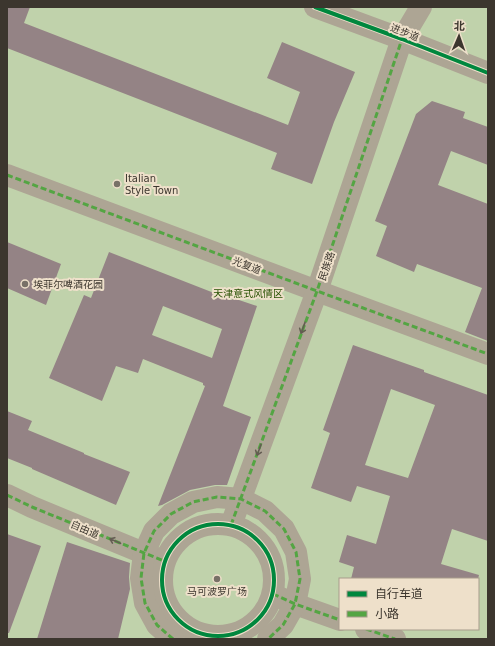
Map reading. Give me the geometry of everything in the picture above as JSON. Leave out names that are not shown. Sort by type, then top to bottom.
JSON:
[{"type":"street","name":"进步道","points":[[316,7],[402,39],[488,74]]},
{"type":"street","name":"民族路","points":[[231,525],[317,291],[402,39],[421,7]]},
{"type":"street","name":"光复道","points":[[7,175],[488,354]]},
{"type":"street","name":"自由道","points":[[7,495],[164,561]]},
{"type":"street","points":[[173,639],[157,625],[145,603],[141,578],[144,553],[154,531],[171,514],[193,502],[216,497],[241,500],[265,510],[284,529],[296,552],[300,578],[294,604],[283,625],[268,639]]},
{"type":"street","points":[[215,524],[231,525],[248,532],[261,544],[271,559],[274,577],[273,594],[266,610],[254,623],[239,632],[222,636],[204,637],[188,628],[173,615],[164,599],[161,580],[164,561],[172,547],[184,535],[198,527],[215,524]]},
{"type":"street","points":[[273,594],[294,604],[339,620]]},
{"type":"street","points":[[369,630],[395,639]]},
{"type":"green space","name":"天津意式风情区","points":[[7,7],[488,7],[488,639],[7,639]]},
{"type":"building","points":[[7,7],[30,7],[24,23],[288,125],[300,92],[267,78],[282,42],[355,72],[334,122],[312,184],[271,169],[277,153],[7,48]]},
{"type":"building","points":[[432,101],[465,112],[463,118],[488,127],[488,165],[451,151],[438,185],[488,204],[488,341],[465,332],[482,288],[417,264],[414,272],[376,256],[387,226],[375,221],[416,114]]},
{"type":"building","points":[[7,242],[61,264],[46,305],[7,288]]},
{"type":"building","points":[[109,252],[232,300],[233,298],[257,306],[223,406],[251,417],[227,485],[215,485],[190,490],[158,506],[205,386],[203,383],[143,359],[138,373],[116,366],[102,401],[49,378],[84,295],[91,298]],"holes":[[[163,306],[222,329],[212,358],[152,335]]]},
{"type":"building","points":[[353,345],[424,370],[424,372],[488,395],[488,541],[452,529],[441,564],[479,575],[478,578],[351,578],[354,567],[339,562],[347,535],[376,544],[390,496],[357,486],[351,502],[311,488],[330,433],[323,430]],"holes":[[[391,389],[435,405],[408,478],[365,465]]]},
{"type":"building","points":[[7,411],[32,421],[28,430],[130,472],[116,505],[7,458]]},
{"type":"building","points":[[7,534],[41,546],[9,633],[7,633]]},
{"type":"building","points":[[67,542],[130,563],[130,589],[118,639],[37,639]]},
{"type":"marked path","points":[[231,525],[317,291],[402,39]]},
{"type":"marked path","points":[[7,175],[488,354]]},
{"type":"marked path","points":[[7,495],[32,507],[164,561]]},
{"type":"marked path","points":[[173,639],[157,625],[145,603],[141,578],[144,553],[154,531],[171,514],[193,502],[217,497],[241,499],[265,511],[284,529],[296,552],[300,579],[295,604],[283,625],[268,639]]},
{"type":"marked path","points":[[273,594],[295,604],[339,620]]},
{"type":"marked path","points":[[369,630],[395,639]]},
{"type":"cycle path","points":[[315,7],[488,73]]},
{"type":"cycle path","points":[[218,524],[239,528],[258,540],[270,559],[274,580],[270,601],[258,620],[239,632],[218,636],[197,632],[178,620],[166,601],[162,580],[166,559],[178,540],[197,528],[218,524]]},
{"type":"place","name":"Italian Style Town","points":[[117,184]]},
{"type":"place","name":"埃菲尔啤酒花园","points":[[25,284]]},
{"type":"place","name":"马可波罗广场","points":[[217,579]]}]
